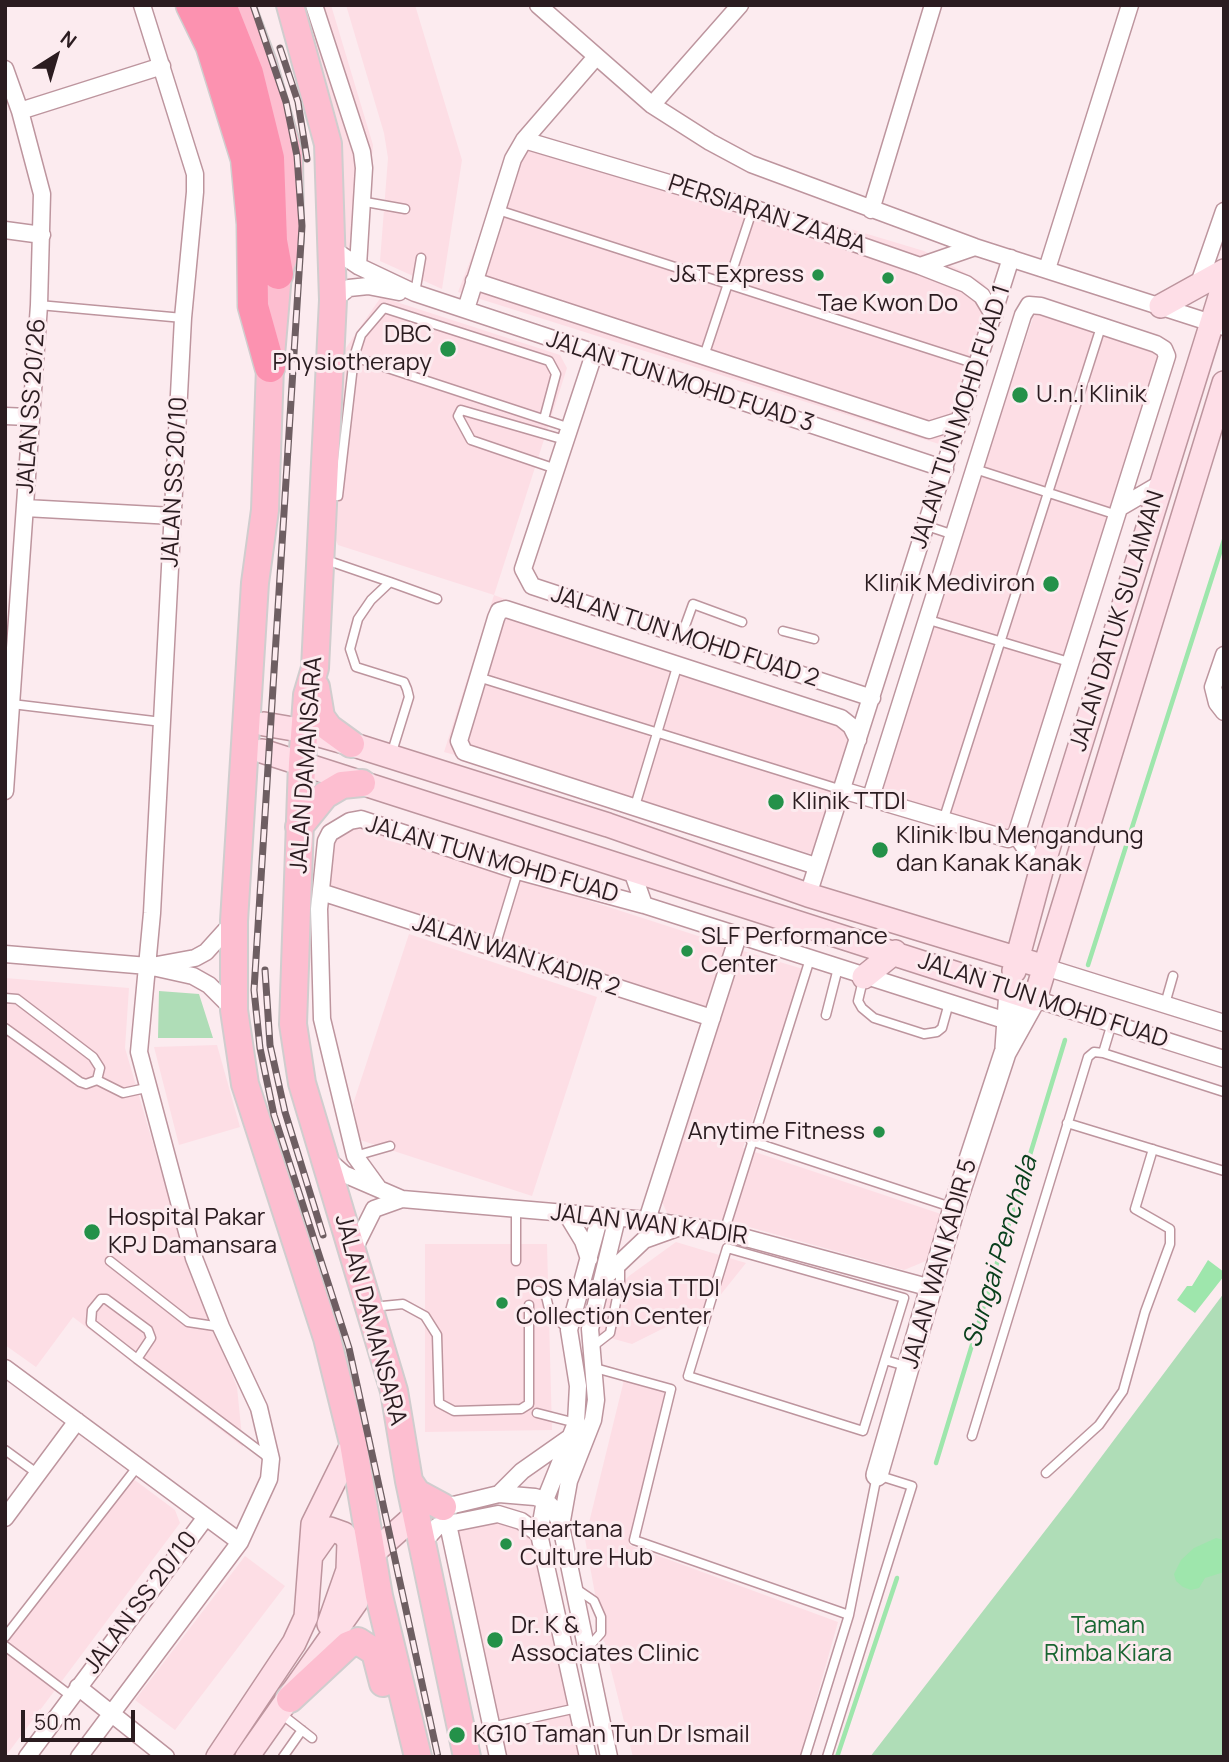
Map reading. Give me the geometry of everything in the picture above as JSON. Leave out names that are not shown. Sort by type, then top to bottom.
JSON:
[{"type":"highway","points":[[191,5],[215,58],[246,159],[252,224],[253,306],[270,367]]},
{"type":"highway","points":[[220,5],[248,73],[270,158],[272,241],[278,274]]},
{"type":"main road","name":"JALAN DAMANSARA","points":[[242,5],[263,63],[289,154],[290,240],[278,274],[270,367],[265,510],[255,583],[234,921],[234,1010],[245,1084],[327,1338],[379,1547],[379,1596],[418,1757]]},
{"type":"main road","name":"JALAN DAMANSARA","points":[[289,5],[328,144],[333,249],[333,300],[315,668],[307,695],[302,763],[293,1024],[302,1083],[394,1391],[409,1480],[437,1515],[425,1559],[467,1757]]},
{"type":"main road","points":[[1161,306],[1224,271]]},
{"type":"main road","name":"JALAN DATUK SULAIMAN","points":[[1010,991],[1041,871],[1160,484],[1217,325],[1224,284]]},
{"type":"main road","name":"JALAN DATUK SULAIMAN","points":[[1035,999],[1224,383]]},
{"type":"main road","points":[[234,1010],[244,971],[264,724],[271,554],[265,510]]},
{"type":"main road","points":[[315,668],[321,717],[329,728],[351,744]]},
{"type":"main road","name":"JALAN TUN MOHD FUAD","points":[[264,724],[305,731],[467,780],[608,825],[808,895],[1045,967]]},
{"type":"main road","name":"JALAN TUN MOHD FUAD","points":[[262,751],[1035,999]]},
{"type":"main road","points":[[299,827],[325,795],[342,785],[362,783]]},
{"type":"main road","points":[[808,895],[812,907],[823,917],[888,950],[864,977]]},
{"type":"main road","points":[[980,947],[998,945],[1004,941],[1030,911]]},
{"type":"main road","name":"JALAN DAMANSARA","points":[[218,1757],[295,1643],[306,1616],[313,1553],[313,1524],[353,1443]]},
{"type":"main road","points":[[430,1757],[379,1547],[437,1515]]},
{"type":"main road","points":[[310,1670],[342,1593],[348,1570],[349,1542],[344,1534],[330,1529],[313,1553]]},
{"type":"main road","name":"JALAN DAMANSARA","points":[[254,1755],[356,1602],[379,1547]]},
{"type":"main road","points":[[379,1596],[380,1671]]},
{"type":"main road","points":[[285,1706],[348,1645],[358,1641],[375,1652],[400,1757]]},
{"type":"street","name":"JALAN SS 20/10","points":[[79,1757],[240,1542],[269,1479],[271,1459],[259,1408],[221,1327],[194,1258],[146,1088],[139,1052],[148,966],[183,318],[195,174],[142,5]]},
{"type":"street","points":[[314,5],[362,152],[364,168],[358,266]]},
{"type":"street","name":"PERSIARAN ZAABA","points":[[538,5],[652,106],[751,164],[975,247],[1217,325]]},
{"type":"street","points":[[652,106],[740,5]]},
{"type":"street","name":"PERSIARAN ZAABA","points":[[871,210],[933,5]]},
{"type":"street","points":[[1047,269],[1130,5]]},
{"type":"street","points":[[466,309],[513,159],[524,140],[595,58]]},
{"type":"street","points":[[20,111],[162,66]]},
{"type":"street","name":"JALAN SS 20/26","points":[[5,69],[20,111],[42,194],[39,305],[29,417],[5,791]]},
{"type":"street","name":"PERSIARAN ZAABA","points":[[524,140],[753,208],[920,266],[966,284],[982,296],[994,316]]},
{"type":"street","points":[[1198,286],[1224,211]]},
{"type":"street","points":[[5,230],[42,235]]},
{"type":"street","points":[[920,266],[975,247]]},
{"type":"street","name":"JALAN TUN MOHD FUAD 3","points":[[333,249],[358,266],[409,293]]},
{"type":"street","name":"JALAN TUN MOHD FUAD 1","points":[[808,895],[1011,258]]},
{"type":"street","points":[[474,281],[929,430],[961,420]]},
{"type":"street","name":"JALAN TUN MOHD FUAD 3","points":[[333,300],[349,288],[368,286],[409,293],[466,309],[593,354],[945,469]]},
{"type":"street","points":[[842,790],[1007,839],[1016,835],[1167,356],[1164,349],[1156,344],[1029,305],[1023,315],[871,797]]},
{"type":"street","name":"JALAN TUN MOHD FUAD 2","points":[[593,354],[523,569],[532,586],[872,698]]},
{"type":"street","points":[[693,386],[704,356]]},
{"type":"street","points":[[5,416],[29,417]]},
{"type":"street","points":[[1118,512],[1160,484]]},
{"type":"street","points":[[25,508],[173,516]]},
{"type":"street","name":"JALAN TUN MOHD FUAD 2","points":[[475,757],[464,752],[459,741],[496,618],[499,611],[506,610],[841,718],[851,726],[858,740]]},
{"type":"street","points":[[640,655],[649,626]]},
{"type":"street","points":[[715,679],[724,650]]},
{"type":"street","points":[[1224,654],[1213,687],[1217,703],[1224,712]]},
{"type":"street","points":[[467,780],[475,757],[816,866]]},
{"type":"street","name":"JALAN TUN MOHD FUAD","points":[[379,1189],[355,1156],[322,1018],[321,892],[326,841],[330,833],[349,821],[360,820],[517,871],[644,905],[1007,1021]]},
{"type":"street","points":[[1016,835],[1041,871]]},
{"type":"street","points":[[631,868],[644,905]]},
{"type":"street","name":"JALAN WAN KADIR 2","points":[[321,892],[712,1018]]},
{"type":"street","points":[[148,966],[195,958],[216,945],[234,921]]},
{"type":"street","points":[[647,1220],[738,936]]},
{"type":"street","points":[[5,954],[148,966],[193,976],[209,985],[234,1010]]},
{"type":"street","name":"JALAN TUN MOHD FUAD","points":[[1045,967],[1224,1023]]},
{"type":"street","name":"JALAN WAN KADIR 5","points":[[1005,1054],[1010,991]]},
{"type":"street","name":"JALAN TUN MOHD FUAD","points":[[1035,999],[1224,1059]]},
{"type":"street","name":"JALAN WAN KADIR 5","points":[[877,1475],[954,1208],[1005,1054],[1035,999]]},
{"type":"street","name":"JALAN WAN KADIR","points":[[324,1156],[344,1174],[402,1199],[647,1220],[724,1232],[932,1288]]},
{"type":"street","points":[[353,1251],[374,1209],[402,1199]]},
{"type":"street","points":[[566,1213],[583,1241],[589,1259]]},
{"type":"street","points":[[588,1757],[539,1534],[545,1500],[573,1430],[578,1386],[569,1331],[600,1216]]},
{"type":"street","points":[[561,1526],[569,1481],[593,1420],[595,1367],[590,1329],[605,1277],[617,1218]]},
{"type":"street","points":[[605,1277],[644,1240],[686,1226]]},
{"type":"street","points":[[5,1368],[240,1542]]},
{"type":"street","points":[[5,1518],[77,1421]]},
{"type":"street","points":[[499,1494],[522,1471],[573,1430]]},
{"type":"street","points":[[437,1515],[499,1494],[545,1500],[554,1509],[561,1526],[609,1757]]},
{"type":"street","points":[[437,1515],[498,1514],[521,1521],[539,1534]]},
{"type":"street","points":[[437,1515],[449,1529],[498,1757]]},
{"type":"street","name":"JALAN SS 20/10","points":[[27,1757],[206,1517]]},
{"type":"street","points":[[75,1691],[112,1713],[166,1757]]},
{"type":"lane","points":[[360,201],[405,209]]},
{"type":"lane","points":[[704,356],[753,208]]},
{"type":"lane","points":[[498,210],[978,365]]},
{"type":"lane","points":[[398,312],[409,293],[421,258]]},
{"type":"lane","points":[[39,305],[183,318]]},
{"type":"lane","points":[[324,496],[338,496],[354,357],[361,335],[384,308],[549,360],[556,374],[544,419]]},
{"type":"lane","points":[[943,821],[1101,327]]},
{"type":"lane","points":[[354,357],[544,419],[567,434]]},
{"type":"lane","points":[[556,469],[471,440],[458,416],[461,410],[567,434]]},
{"type":"lane","points":[[975,470],[1118,512]]},
{"type":"lane","points":[[927,526],[954,535]]},
{"type":"lane","points":[[321,559],[437,599]]},
{"type":"lane","points":[[390,582],[371,600],[358,619],[350,649],[356,667],[404,682],[407,689],[409,696],[390,758]]},
{"type":"lane","points":[[681,637],[692,604],[742,622]]},
{"type":"lane","points":[[929,620],[1069,662]]},
{"type":"lane","points":[[783,631],[814,639]]},
{"type":"lane","points":[[635,806],[677,667]]},
{"type":"lane","points":[[478,677],[842,790]]},
{"type":"lane","points":[[12,704],[162,722]]},
{"type":"lane","points":[[495,947],[517,871]]},
{"type":"lane","points":[[724,1232],[810,958]]},
{"type":"lane","points":[[826,1015],[838,968]]},
{"type":"lane","points":[[1165,1004],[1173,976]]},
{"type":"lane","points":[[864,977],[858,1001],[862,1007],[874,1018],[924,1034],[937,1032],[942,1028],[949,1003]]},
{"type":"lane","points":[[5,998],[17,999],[93,1057],[100,1068],[97,1080]]},
{"type":"lane","points":[[1104,1053],[1112,1023]]},
{"type":"lane","points":[[5,1028],[80,1082],[86,1084],[97,1080],[123,1093],[146,1088]]},
{"type":"lane","points":[[972,1436],[1088,1057],[1094,1052],[1104,1053],[1224,1092]]},
{"type":"lane","points":[[1068,1123],[1224,1171]]},
{"type":"lane","points":[[751,1141],[954,1208]]},
{"type":"lane","points":[[355,1156],[390,1146]]},
{"type":"lane","points":[[1046,1473],[1100,1425],[1123,1391],[1145,1312],[1170,1244],[1170,1229],[1135,1209],[1153,1149]]},
{"type":"lane","points":[[516,1209],[516,1261]]},
{"type":"lane","points":[[727,1248],[904,1298],[884,1360],[863,1431],[688,1376],[727,1248]]},
{"type":"lane","points":[[110,1261],[188,1322],[221,1327]]},
{"type":"lane","points":[[592,1347],[610,1333],[620,1282],[620,1262]]},
{"type":"lane","points":[[538,1291],[546,1296],[550,1313],[569,1331]]},
{"type":"lane","points":[[137,1359],[151,1338],[148,1330],[106,1298],[101,1299],[92,1310],[91,1323],[137,1359],[271,1459]]},
{"type":"lane","points":[[370,1307],[403,1304],[425,1316],[438,1335],[439,1403],[454,1411],[520,1409],[529,1404],[529,1305]]},
{"type":"lane","points":[[884,1360],[909,1367]]},
{"type":"lane","points":[[595,1367],[671,1389],[634,1540],[849,1615]]},
{"type":"lane","points":[[875,1392],[899,1401]]},
{"type":"lane","points":[[537,1413],[573,1430]]},
{"type":"lane","points":[[5,1450],[38,1474]]},
{"type":"lane","points":[[5,1637],[138,1466]]},
{"type":"lane","points":[[806,1757],[849,1615],[877,1475],[912,1486],[827,1757]]},
{"type":"lane","points":[[5,1646],[75,1691]]},
{"type":"lane","points":[[285,1706],[302,1730],[312,1738]]},
{"type":"lane","points":[[491,1727],[577,1708]]},
{"type":"lane","points":[[283,1757],[302,1730]]},
{"type":"shaded area","points":[[301,5],[331,5],[373,145],[365,252],[344,246],[340,140],[316,47]]},
{"type":"shaded area","points":[[346,5],[415,5],[462,160],[442,289],[380,261],[388,158],[384,133]]},
{"type":"shaded area","points":[[521,130],[924,251],[982,282],[995,296],[951,428],[939,444],[458,292]]},
{"type":"shaded area","points":[[381,297],[560,355],[567,368],[494,595],[338,545],[329,524],[339,358]]},
{"type":"shaded area","points":[[1035,312],[1161,355],[1010,844],[872,801]]},
{"type":"shaded area","points":[[494,595],[842,727],[848,741],[812,854],[444,752]]},
{"type":"shaded area","points":[[355,825],[726,945],[705,1010],[326,887],[329,840]]},
{"type":"shaded area","points":[[409,934],[597,997],[532,1196],[360,1140],[353,1104]]},
{"type":"shaded area","points":[[740,950],[803,969],[743,1148],[941,1214],[926,1261],[904,1270],[738,1224],[667,1213],[660,1197]]},
{"type":"shaded area","name":"Hospital Pakar KPJ Damansara","points":[[5,978],[129,988],[125,1048],[187,1260],[237,1387],[243,1447],[73,1317],[36,1367],[5,1345]]},
{"type":"shaded area","points":[[217,1045],[240,1127],[179,1145],[154,1047]]},
{"type":"shaded area","points":[[676,1242],[746,1263],[714,1303],[632,1344],[596,1334],[605,1301],[629,1276]]},
{"type":"shaded area","points":[[425,1244],[547,1244],[552,1430],[425,1432]]},
{"type":"shaded area","points":[[1208,1260],[1224,1272],[1224,1276],[1195,1313],[1177,1300],[1187,1286],[1192,1286]]},
{"type":"shaded area","points":[[624,1380],[665,1390],[629,1545],[838,1622],[800,1757],[633,1757],[603,1638],[585,1539]]},
{"type":"shaded area","points":[[132,1478],[175,1510],[180,1523],[5,1757],[5,1643]]},
{"type":"shaded area","points":[[499,1520],[519,1526],[534,1538],[581,1757],[503,1757],[455,1528]]},
{"type":"shaded area","points":[[1216,1538],[1224,1540],[1224,1572],[1205,1578],[1199,1588],[1191,1590],[1183,1587],[1176,1581],[1174,1574],[1181,1560],[1194,1548]]},
{"type":"shaded area","points":[[245,1556],[285,1586],[175,1730],[135,1700]]},
{"type":"green space","points":[[159,991],[199,994],[213,1038],[158,1038]]},
{"type":"green space","name":"Taman Rimba Kiara","points":[[1224,1293],[1224,1757],[870,1757],[1072,1496]]},
{"type":"waterway","name":"Sungai Penchala","points":[[1088,965],[1224,540]]},
{"type":"waterway","name":"Sungai Penchala","points":[[936,1463],[1065,1040]]},
{"type":"waterway","name":"Sungai Penchala","points":[[837,1757],[897,1578]]},
{"type":"railway","points":[[253,5],[286,102],[297,156],[302,226],[254,990],[260,1048],[274,1115],[349,1348],[438,1757]]},
{"type":"railway","points":[[280,48],[298,102],[307,159]]},
{"type":"railway","points":[[265,970],[270,1045],[285,1112],[323,1235]]},
{"type":"place","name":"J&T Express","points":[[818,275]]},
{"type":"place","name":"Tae Kwon Do","points":[[888,278]]},
{"type":"place","name":"DBC Physiotherapy","points":[[448,349]]},
{"type":"place","name":"U.n.i Klinik","points":[[1020,395]]},
{"type":"place","name":"Klinik Mediviron","points":[[1051,584]]},
{"type":"place","name":"Klinik TTDI","points":[[776,802]]},
{"type":"place","name":"Klinik Ibu Mengandung dan Kanak Kanak","points":[[880,850]]},
{"type":"place","name":"SLF Performance Center","points":[[687,951]]},
{"type":"place","name":"Anytime Fitness","points":[[879,1132]]},
{"type":"place","name":"Hospital Pakar KPJ Damansara","points":[[92,1232]]},
{"type":"place","name":"POS Malaysia TTDI Collection Center","points":[[502,1303]]},
{"type":"place","name":"Heartana Culture Hub","points":[[506,1544]]},
{"type":"place","name":"Dr. K & Associates Clinic","points":[[495,1640]]},
{"type":"place","name":"KG10 Taman Tun Dr Ismail","points":[[457,1735]]}]
